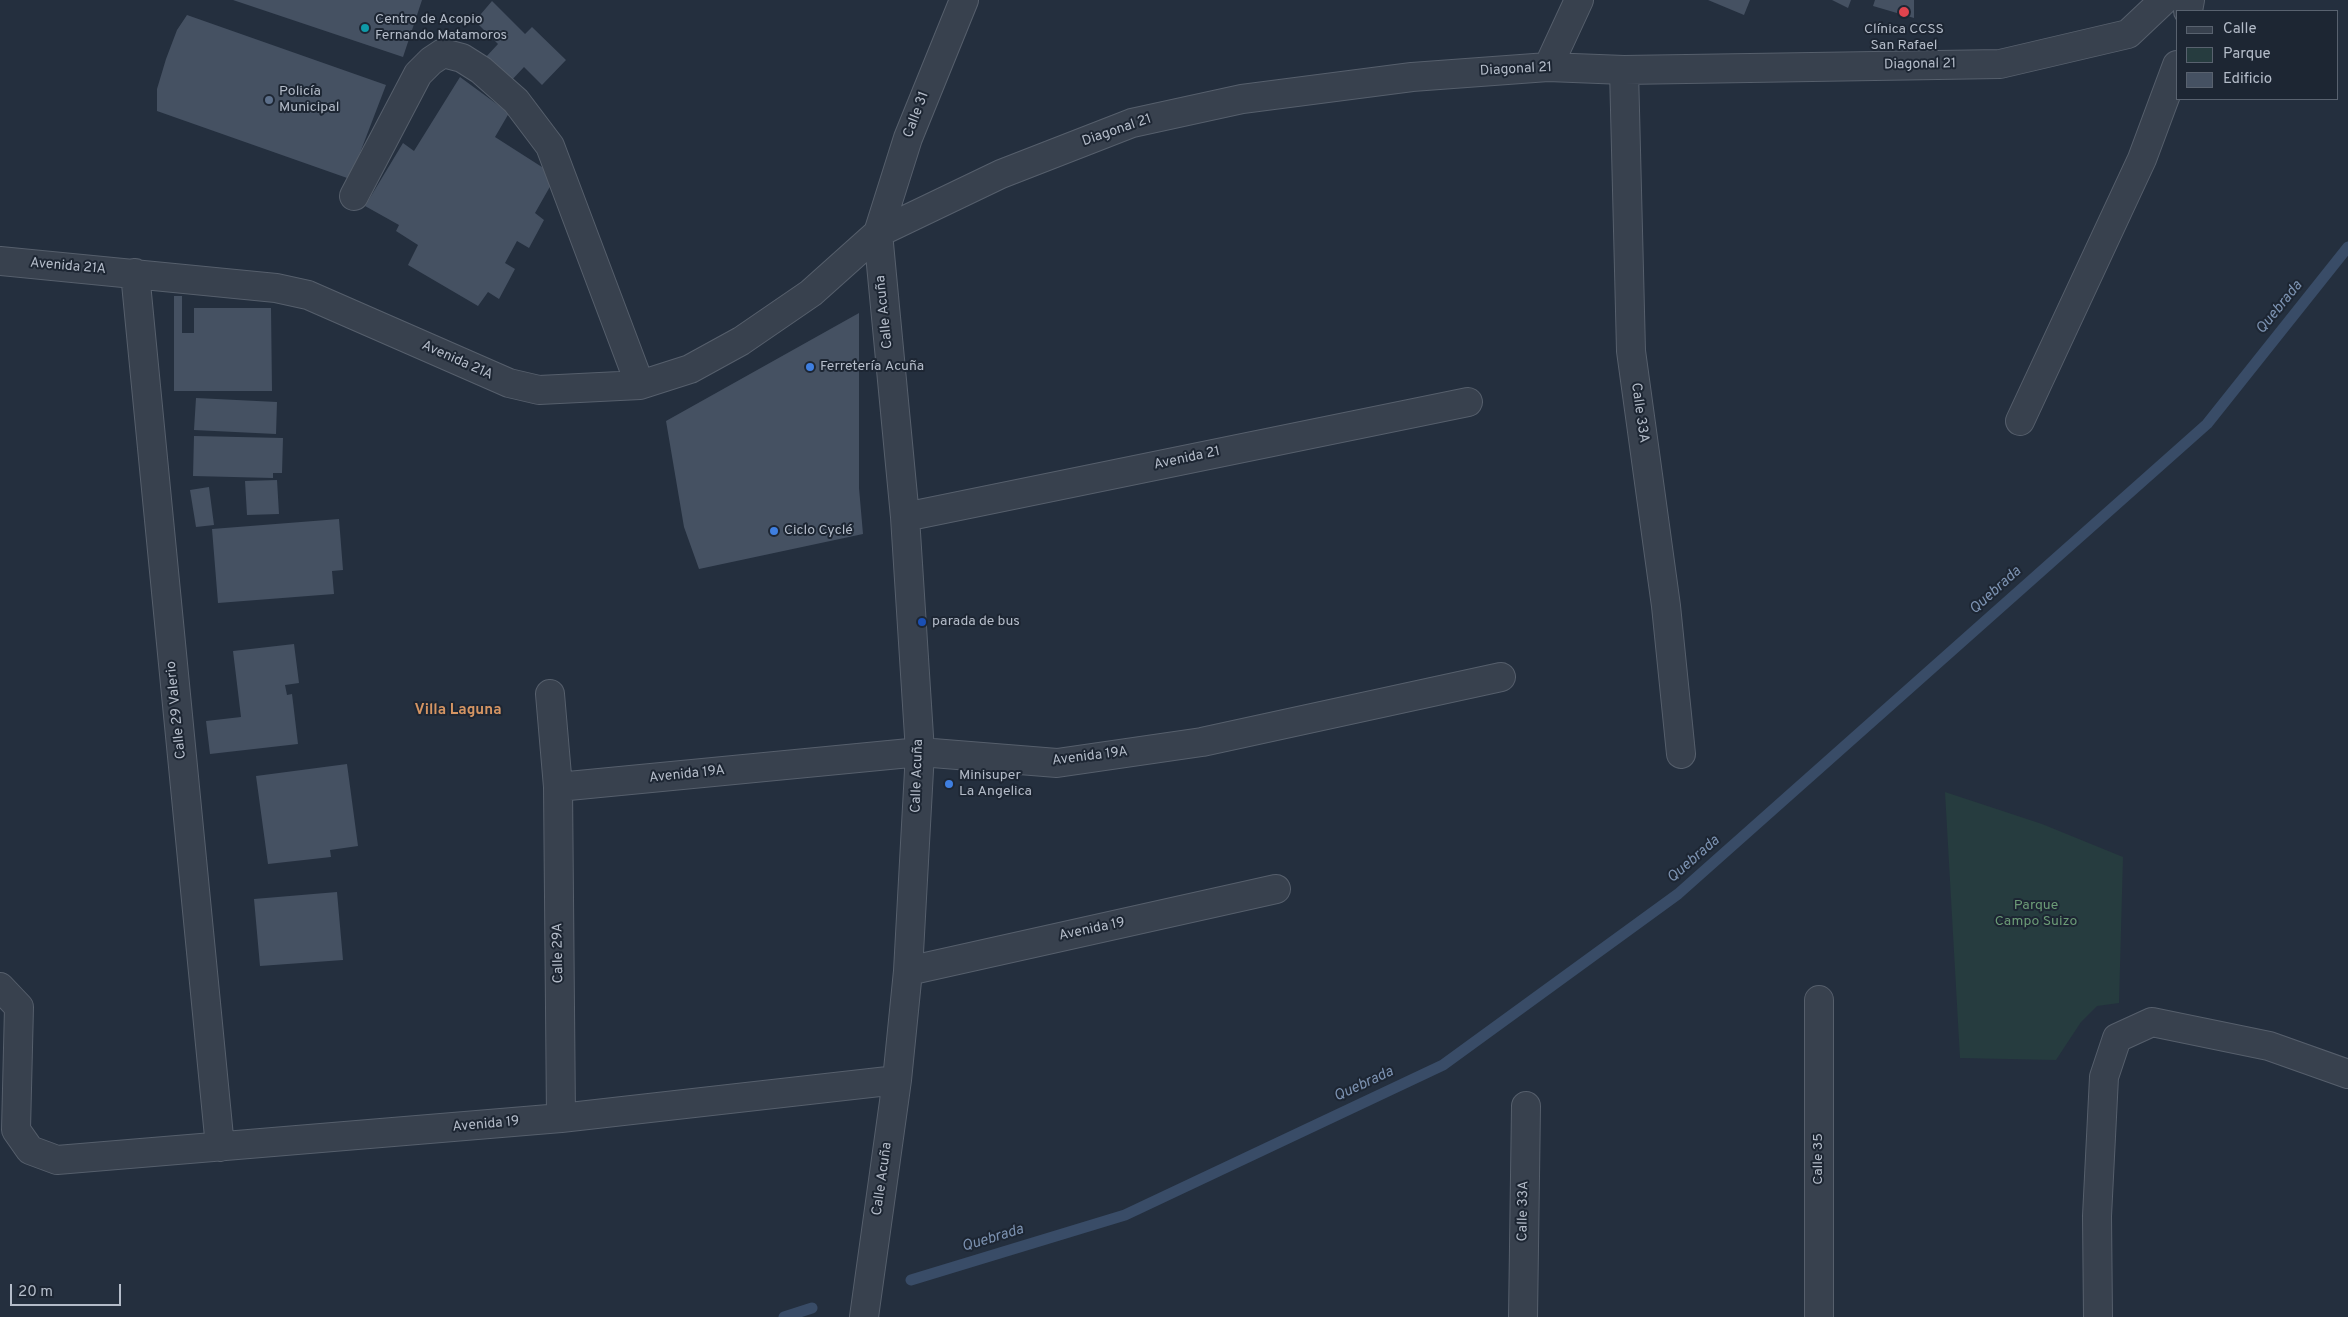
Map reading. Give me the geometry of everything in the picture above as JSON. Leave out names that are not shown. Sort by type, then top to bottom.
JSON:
[{"type":"street","name":"Calle 31","points":[[878,233],[908,138],[964,0]]},
{"type":"street","points":[[1548,67],[1579,0]]},
{"type":"street","name":"Diagonal 21","points":[[878,233],[1001,174],[1132,123],[1242,99],[1412,77],[1548,67],[1624,70],[2000,64],[2128,34],[2164,0]]},
{"type":"street","points":[[354,196],[418,74],[431,61],[443,53],[462,58],[481,70],[516,101],[550,146],[640,385]]},
{"type":"street","points":[[2020,421],[2142,158],[2176,68]]},
{"type":"street","name":"Calle 33A","points":[[1624,70],[1631,351],[1666,606],[1681,754]]},
{"type":"street","name":"Avenida 21A","points":[[0,260],[276,288],[308,295],[509,383],[539,390],[640,385],[690,369],[741,341],[810,293],[878,233]]},
{"type":"street","name":"Calle Acuña","points":[[864,1317],[897,1080],[908,971],[920,752],[905,517],[878,233]]},
{"type":"street","name":"Calle 29 Valerio","points":[[135,273],[220,1148]]},
{"type":"street","name":"Avenida 21","points":[[905,517],[1468,402]]},
{"type":"street","name":"Avenida 19A","points":[[558,787],[920,752],[1057,763],[1202,742],[1501,677]]},
{"type":"street","points":[[550,694],[558,787]]},
{"type":"street","name":"Calle 29A","points":[[558,787],[561,1118]]},
{"type":"street","name":"Avenida 19","points":[[908,971],[1276,889]]},
{"type":"street","name":"Avenida 19","points":[[0,987],[19,1007],[16,1130],[30,1150],[57,1160],[220,1148],[561,1118],[897,1080]]},
{"type":"street","name":"Calle 35","points":[[1819,1000],[1819,1317]]},
{"type":"street","points":[[2098,1317],[2097,1216],[2104,1077],[2117,1038],[2152,1022],[2269,1046],[2348,1074]]},
{"type":"street","name":"Calle 33A","points":[[1523,1317],[1526,1106]]},
{"type":"green space","name":"Parque Campo Suizo","points":[[1945,792],[2042,824],[2123,857],[2119,1003],[2097,1006],[2081,1022],[2056,1060],[1960,1058]]},
{"type":"building","name":"Centro de Acopio Fernando Matamoros","points":[[233,0],[422,0],[403,57]]},
{"type":"building","points":[[1708,0],[1750,0],[1744,15]]},
{"type":"building","name":"Clínica CCSS San Rafael","points":[[1832,0],[1851,0],[1848,8]]},
{"type":"building","name":"Clínica CCSS San Rafael","points":[[1875,0],[1914,0],[1914,18],[1873,6]]},
{"type":"building","points":[[492,1],[525,34],[532,27],[566,60],[542,85],[524,67],[510,82],[485,58],[498,44],[475,21]]},
{"type":"building","name":"Policía Municipal","points":[[187,15],[386,85],[350,179],[157,111],[157,89],[166,59],[177,30]]},
{"type":"building","points":[[460,77],[509,113],[495,137],[556,176],[535,213],[544,220],[529,248],[517,241],[505,263],[515,269],[499,299],[488,292],[478,306],[408,265],[418,245],[396,231],[399,225],[365,206],[403,143],[414,151]]},
{"type":"building","points":[[174,296],[182,296],[182,333],[194,333],[194,308],[271,308],[272,391],[174,391]]},
{"type":"building","name":"Ferretería Acuña","points":[[859,313],[859,488],[863,534],[699,569],[684,527],[666,421]]},
{"type":"building","points":[[196,398],[277,402],[276,434],[194,430]]},
{"type":"building","points":[[194,436],[283,438],[282,473],[273,473],[273,478],[193,476]]},
{"type":"building","points":[[277,480],[279,514],[247,515],[245,481]]},
{"type":"building","points":[[209,487],[214,525],[196,527],[190,490]]},
{"type":"building","points":[[339,519],[343,570],[332,571],[334,594],[218,603],[212,529]]},
{"type":"building","points":[[294,644],[299,683],[285,685],[287,695],[292,694],[298,744],[210,754],[206,721],[241,717],[233,651]]},
{"type":"building","points":[[347,764],[358,846],[330,850],[331,857],[268,864],[256,776]]},
{"type":"building","points":[[337,892],[343,960],[260,966],[254,899]]},
{"type":"waterway","name":"Quebrada","points":[[911,1280],[1125,1215],[1443,1065],[1678,894],[2207,424],[2348,247]]},
{"type":"waterway","name":"Quebrada","points":[[784,1317],[812,1308]]},
{"type":"place","name":"Clínica CCSS San Rafael","points":[[1904,12]]},
{"type":"place","name":"Centro de Acopio Fernando Matamoros","points":[[365,28]]},
{"type":"place","name":"Policía Municipal","points":[[269,100]]},
{"type":"place","name":"Ferretería Acuña","points":[[810,367]]},
{"type":"place","name":"Ciclo Cyclé","points":[[774,531]]},
{"type":"place","name":"parada de bus","points":[[922,622]]},
{"type":"place","name":"Minisuper La Angelica","points":[[949,784]]},
{"type":"district","name":"Villa Laguna","points":[[458,711]]}]
